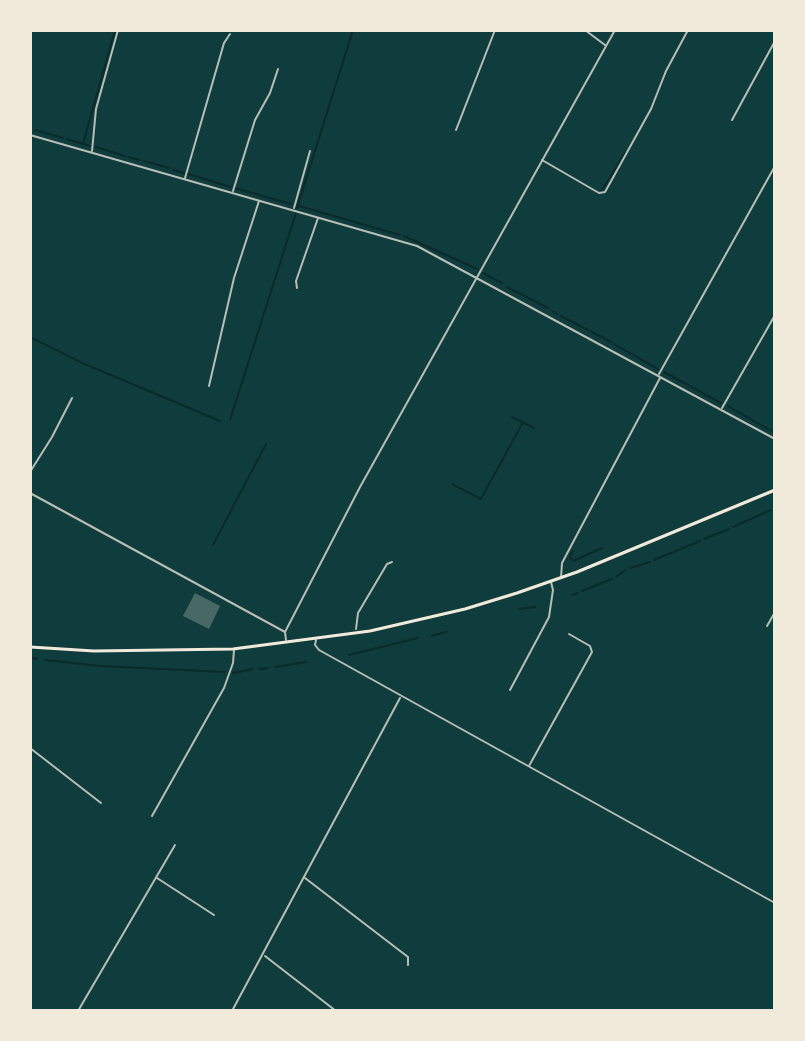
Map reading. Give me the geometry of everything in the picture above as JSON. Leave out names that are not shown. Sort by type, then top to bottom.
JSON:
[{"type":"main road","points":[[30,647],[94,651],[233,649],[316,640],[465,609],[561,578],[775,490]]},
{"type":"street","points":[[92,152],[96,109],[118,30]]},
{"type":"street","points":[[456,130],[495,30]]},
{"type":"street","points":[[585,30],[606,45]]},
{"type":"street","points":[[287,643],[285,632],[360,487],[615,30]]},
{"type":"street","points":[[541,160],[599,193],[605,192],[651,109],[666,71],[688,30]]},
{"type":"street","points":[[185,179],[224,43],[230,34]]},
{"type":"street","points":[[732,120],[775,41]]},
{"type":"street","points":[[232,193],[255,120],[270,93],[278,69]]},
{"type":"street","points":[[30,135],[417,246],[775,439]]},
{"type":"street","points":[[294,210],[310,151]]},
{"type":"street","points":[[561,578],[562,563],[660,376],[774,174],[775,166]]},
{"type":"street","points":[[209,386],[234,278],[259,200]]},
{"type":"street","points":[[297,288],[296,281],[319,217]]},
{"type":"street","points":[[720,410],[775,315]]},
{"type":"street","points":[[30,472],[72,398]]},
{"type":"street","points":[[30,493],[285,632]]},
{"type":"street","points":[[356,629],[358,613],[387,564],[392,562]]},
{"type":"street","points":[[510,690],[549,617],[553,590],[551,581]]},
{"type":"street","points":[[767,626],[775,612]]},
{"type":"street","points":[[529,767],[592,652],[590,646],[569,634]]},
{"type":"street","points":[[316,640],[319,650],[775,903]]},
{"type":"street","points":[[152,816],[224,688],[233,663],[233,649]]},
{"type":"street","points":[[232,1011],[401,696]]},
{"type":"street","points":[[30,748],[101,803]]},
{"type":"street","points":[[78,1011],[175,845]]},
{"type":"street","points":[[304,877],[408,957],[408,965]]},
{"type":"street","points":[[156,878],[214,915]]},
{"type":"street","points":[[263,954],[336,1011]]},
{"type":"building","points":[[195,593],[220,606],[209,629],[183,616]]},
{"type":"waterway","points":[[83,144],[115,30]]},
{"type":"waterway","points":[[297,208],[353,30]]},
{"type":"waterway","points":[[35,130],[63,138]]},
{"type":"waterway","points":[[67,139],[90,146]]},
{"type":"waterway","points":[[96,147],[125,156]]},
{"type":"waterway","points":[[601,192],[625,153]]},
{"type":"waterway","points":[[128,157],[139,160]]},
{"type":"waterway","points":[[144,161],[169,168]]},
{"type":"waterway","points":[[173,170],[184,173]]},
{"type":"waterway","points":[[188,174],[231,187]]},
{"type":"waterway","points":[[235,188],[291,204]]},
{"type":"waterway","points":[[299,206],[400,235]]},
{"type":"waterway","points":[[230,420],[296,213]]},
{"type":"waterway","points":[[404,236],[477,269]]},
{"type":"waterway","points":[[483,273],[502,283]]},
{"type":"waterway","points":[[507,287],[548,308]]},
{"type":"waterway","points":[[552,311],[557,314]]},
{"type":"waterway","points":[[561,316],[588,330]]},
{"type":"waterway","points":[[590,331],[611,342]]},
{"type":"waterway","points":[[30,337],[80,362],[220,421]]},
{"type":"waterway","points":[[614,344],[658,369]]},
{"type":"waterway","points":[[664,372],[721,403]]},
{"type":"waterway","points":[[728,406],[768,429]]},
{"type":"waterway","points":[[512,417],[534,428]]},
{"type":"waterway","points":[[452,484],[481,499],[523,422]]},
{"type":"waterway","points":[[771,430],[775,432]]},
{"type":"waterway","points":[[213,545],[266,444]]},
{"type":"waterway","points":[[733,527],[771,510]]},
{"type":"waterway","points":[[704,539],[729,529]]},
{"type":"waterway","points":[[654,560],[700,541]]},
{"type":"waterway","points":[[573,551],[570,557],[573,561],[602,548]]},
{"type":"waterway","points":[[630,568],[650,562]]},
{"type":"waterway","points":[[616,577],[625,570]]},
{"type":"waterway","points":[[582,591],[612,579]]},
{"type":"waterway","points":[[572,595],[578,593]]},
{"type":"waterway","points":[[519,609],[535,607]]},
{"type":"waterway","points":[[432,636],[446,632]]},
{"type":"waterway","points":[[349,655],[418,638]]},
{"type":"waterway","points":[[30,658],[37,659]]},
{"type":"waterway","points":[[45,660],[225,672]]},
{"type":"waterway","points":[[275,667],[306,662]]},
{"type":"waterway","points":[[259,669],[268,668]]},
{"type":"waterway","points":[[233,673],[253,669]]},
{"type":"waterway","points":[[775,892],[775,897]]}]
